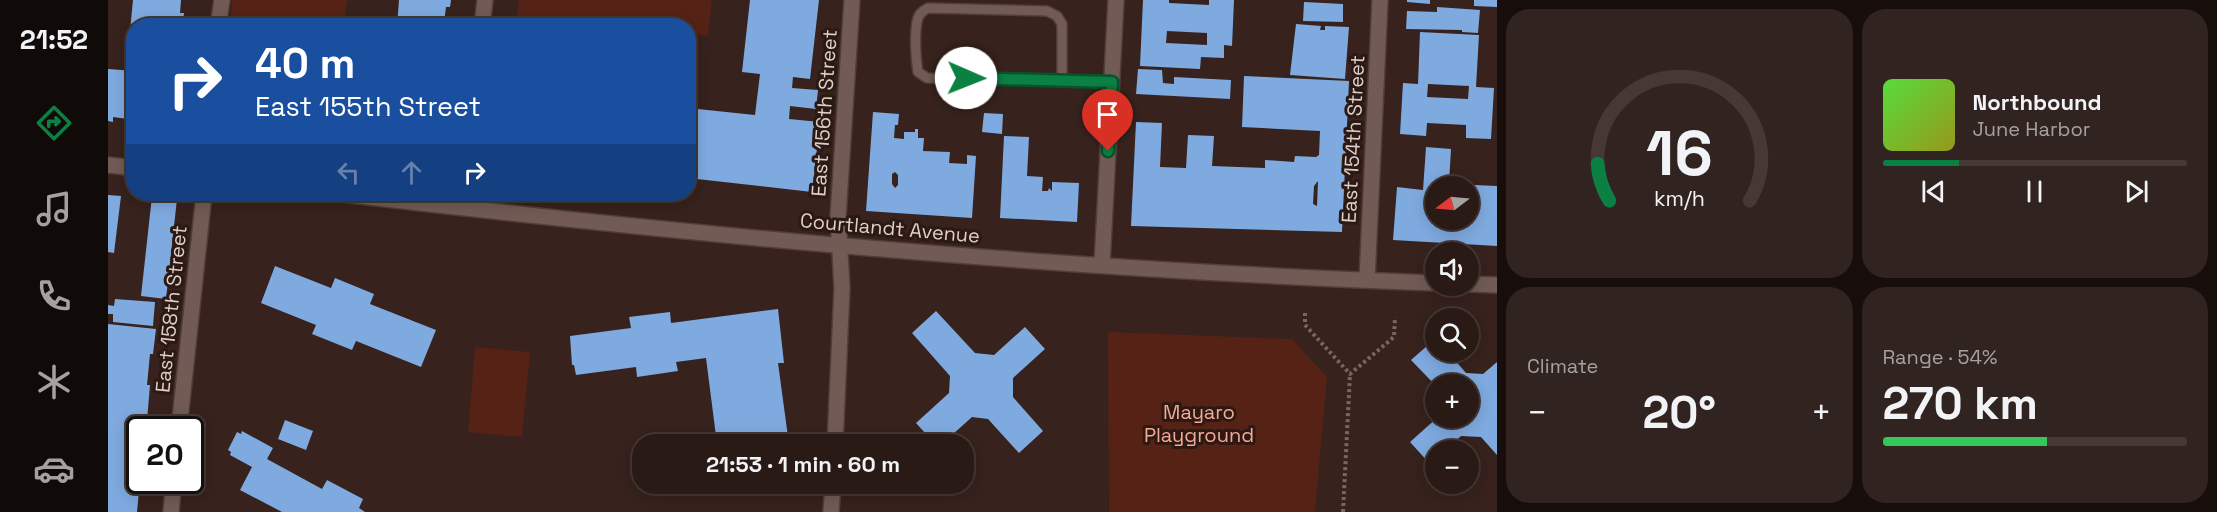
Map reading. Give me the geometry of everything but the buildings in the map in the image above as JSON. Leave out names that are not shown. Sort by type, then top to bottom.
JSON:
[{"type":"street","points":[[219,18],[222,0]]},
{"type":"street","points":[[483,18],[485,0]]},
{"type":"street","name":"East 156th Street","points":[[836,434],[843,288],[838,217],[852,0]]},
{"type":"street","points":[[1102,265],[1116,0]]},
{"type":"street","name":"East 154th Street","points":[[1367,280],[1380,0]]},
{"type":"street","points":[[108,165],[126,167]]},
{"type":"street","name":"East 158th Street","points":[[180,416],[203,201]]},
{"type":"street","name":"Courtlandt Avenue","points":[[463,201],[841,247],[1102,265],[1425,282]]},
{"type":"street","points":[[1479,284],[1497,285]]},
{"type":"street","points":[[171,512],[173,494]]},
{"type":"street","points":[[831,512],[832,494]]},
{"type":"lane","points":[[1062,80],[1062,24],[1057,16],[1047,11],[928,8],[920,13],[916,22],[916,63],[918,72],[927,78],[1112,82]]},
{"type":"path","points":[[1305,313],[1305,325],[1350,374],[1343,512]]},
{"type":"path","points":[[1350,374],[1394,337],[1395,317]]},
{"type":"green space","points":[[232,0],[347,0],[345,18],[231,18]]},
{"type":"green space","points":[[519,0],[712,0],[708,36],[696,35],[696,18],[517,17]]},
{"type":"green space","name":"Mayaro Playground","points":[[1108,332],[1292,339],[1327,377],[1315,512],[1109,512]]},
{"type":"green space","points":[[475,347],[530,352],[522,437],[468,432]]},
{"type":"route","points":[[966,78],[1112,82],[1108,151]]}]
